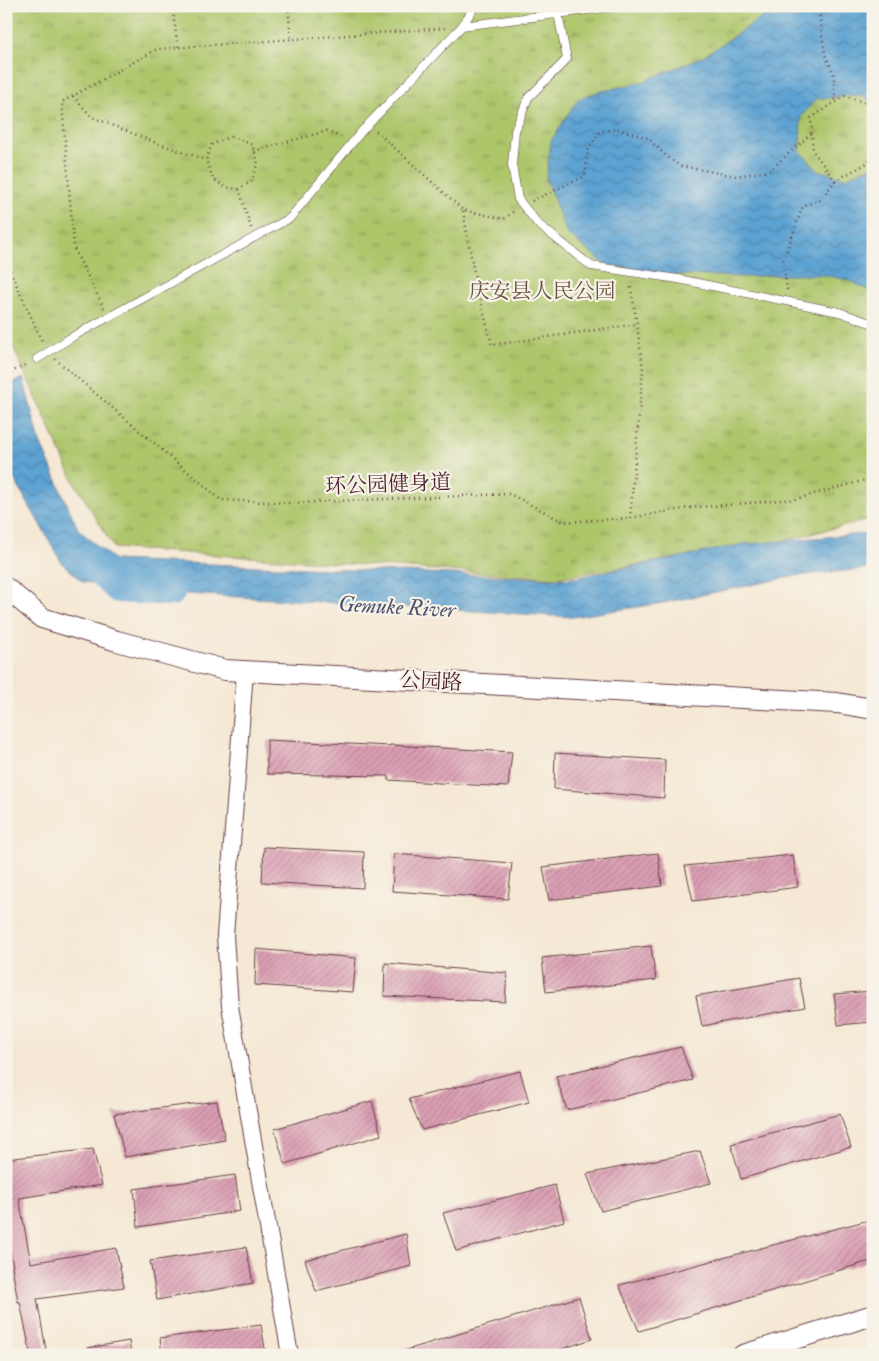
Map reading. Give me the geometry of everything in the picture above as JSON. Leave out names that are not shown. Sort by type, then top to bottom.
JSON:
[{"type":"street","name":"公园路","points":[[6,588],[42,618],[117,641],[225,670],[827,702],[873,709]]},
{"type":"street","points":[[245,671],[225,936],[230,1006],[290,1355]]},
{"type":"street","points":[[743,1355],[873,1315]]},
{"type":"lane","points":[[37,359],[72,337],[290,218],[368,124],[462,26],[475,6]]},
{"type":"lane","points":[[462,26],[619,6]]},
{"type":"lane","points":[[558,14],[567,58],[528,98],[515,131],[512,165],[518,199],[538,224],[591,266],[678,279],[840,312],[873,324]]},
{"type":"path","points":[[172,6],[178,47]]},
{"type":"path","points":[[288,6],[291,39]]},
{"type":"path","points":[[818,6],[825,54],[834,75],[835,102]]},
{"type":"path","points":[[108,317],[74,249],[62,102],[157,49],[462,26]]},
{"type":"path","points":[[73,96],[92,117],[154,142],[206,160]]},
{"type":"path","points":[[835,181],[814,151],[811,118],[845,96],[873,105]]},
{"type":"path","points":[[368,124],[463,210],[504,219],[522,204],[585,176],[588,150],[600,131],[618,128],[648,138],[667,157],[680,166],[736,176],[769,171],[812,133]]},
{"type":"path","points":[[254,151],[327,131],[352,142]]},
{"type":"path","points":[[232,136],[252,145],[254,151],[258,161],[252,181],[239,189],[225,187],[213,179],[206,160],[212,144],[232,136]]},
{"type":"path","points":[[789,302],[783,261],[803,206],[820,200],[835,181],[866,163],[873,155]]},
{"type":"path","points":[[239,189],[253,238]]},
{"type":"path","points":[[463,210],[475,278],[492,345],[637,324]]},
{"type":"path","name":"环公园健身道","points":[[6,262],[47,353],[221,500],[289,503],[510,494],[564,522],[630,518],[688,508],[796,499],[873,478]]},
{"type":"path","points":[[628,271],[643,369],[630,518]]},
{"type":"path","points":[[6,375],[37,359]]},
{"type":"green space","name":"庆安县人民公园","points":[[6,6],[873,6],[873,519],[777,542],[557,578],[114,548],[73,480],[6,331]]},
{"type":"water","points":[[828,6],[873,6],[873,102],[860,95],[816,99],[801,117],[800,151],[818,170],[845,178],[873,166],[873,292],[848,280],[825,275],[747,277],[655,274],[605,264],[567,234],[546,179],[551,141],[578,99],[598,92],[642,82],[702,57],[769,13]]},
{"type":"water","points":[[23,378],[40,442],[78,529],[114,560],[569,579],[745,544],[873,533],[873,568],[795,576],[663,603],[572,617],[138,591],[83,582],[62,563],[6,465],[6,386]]},
{"type":"building","points":[[267,740],[512,752],[508,787],[388,780],[389,776],[267,774]]},
{"type":"building","points":[[555,753],[665,760],[664,798],[554,789]]},
{"type":"building","points":[[264,847],[364,852],[363,888],[262,882]]},
{"type":"building","points":[[658,853],[662,886],[549,900],[543,867]]},
{"type":"building","points":[[394,854],[512,863],[508,899],[392,891]]},
{"type":"building","points":[[793,855],[798,887],[693,901],[685,866]]},
{"type":"building","points":[[651,946],[656,980],[546,992],[542,958]]},
{"type":"building","points":[[256,949],[356,958],[353,992],[255,985]]},
{"type":"building","points":[[385,963],[507,973],[505,1002],[384,996]]},
{"type":"building","points":[[799,978],[805,1007],[702,1026],[696,996]]},
{"type":"building","points":[[873,991],[873,1022],[838,1025],[834,994]]},
{"type":"building","points":[[681,1047],[693,1080],[567,1110],[556,1076]]},
{"type":"building","points":[[520,1071],[529,1102],[422,1130],[409,1099]]},
{"type":"building","points":[[217,1101],[225,1140],[125,1157],[114,1114]]},
{"type":"building","points":[[372,1101],[381,1135],[285,1164],[274,1129]]},
{"type":"building","points":[[840,1114],[851,1147],[741,1179],[731,1144]]},
{"type":"building","points":[[93,1149],[102,1185],[19,1198],[31,1263],[116,1248],[124,1287],[37,1299],[47,1355],[31,1355],[20,1302],[18,1302],[6,1231],[6,1159]]},
{"type":"building","points":[[700,1151],[711,1183],[601,1211],[587,1174]]},
{"type":"building","points":[[235,1175],[240,1211],[138,1227],[134,1189]]},
{"type":"building","points":[[555,1185],[564,1221],[456,1251],[443,1213]]},
{"type":"building","points":[[873,1219],[873,1260],[639,1331],[619,1285]]},
{"type":"building","points":[[406,1234],[411,1266],[316,1291],[305,1260]]},
{"type":"building","points":[[246,1247],[253,1283],[157,1300],[150,1261]]},
{"type":"building","points":[[579,1297],[592,1339],[543,1355],[401,1355],[400,1352]]},
{"type":"building","points":[[261,1325],[266,1355],[162,1355],[160,1338]]},
{"type":"building","points":[[129,1341],[131,1355],[87,1355],[87,1348]]},
{"type":"waterway","name":"Gemuke River","points":[[89,564],[118,590],[172,593]]}]
